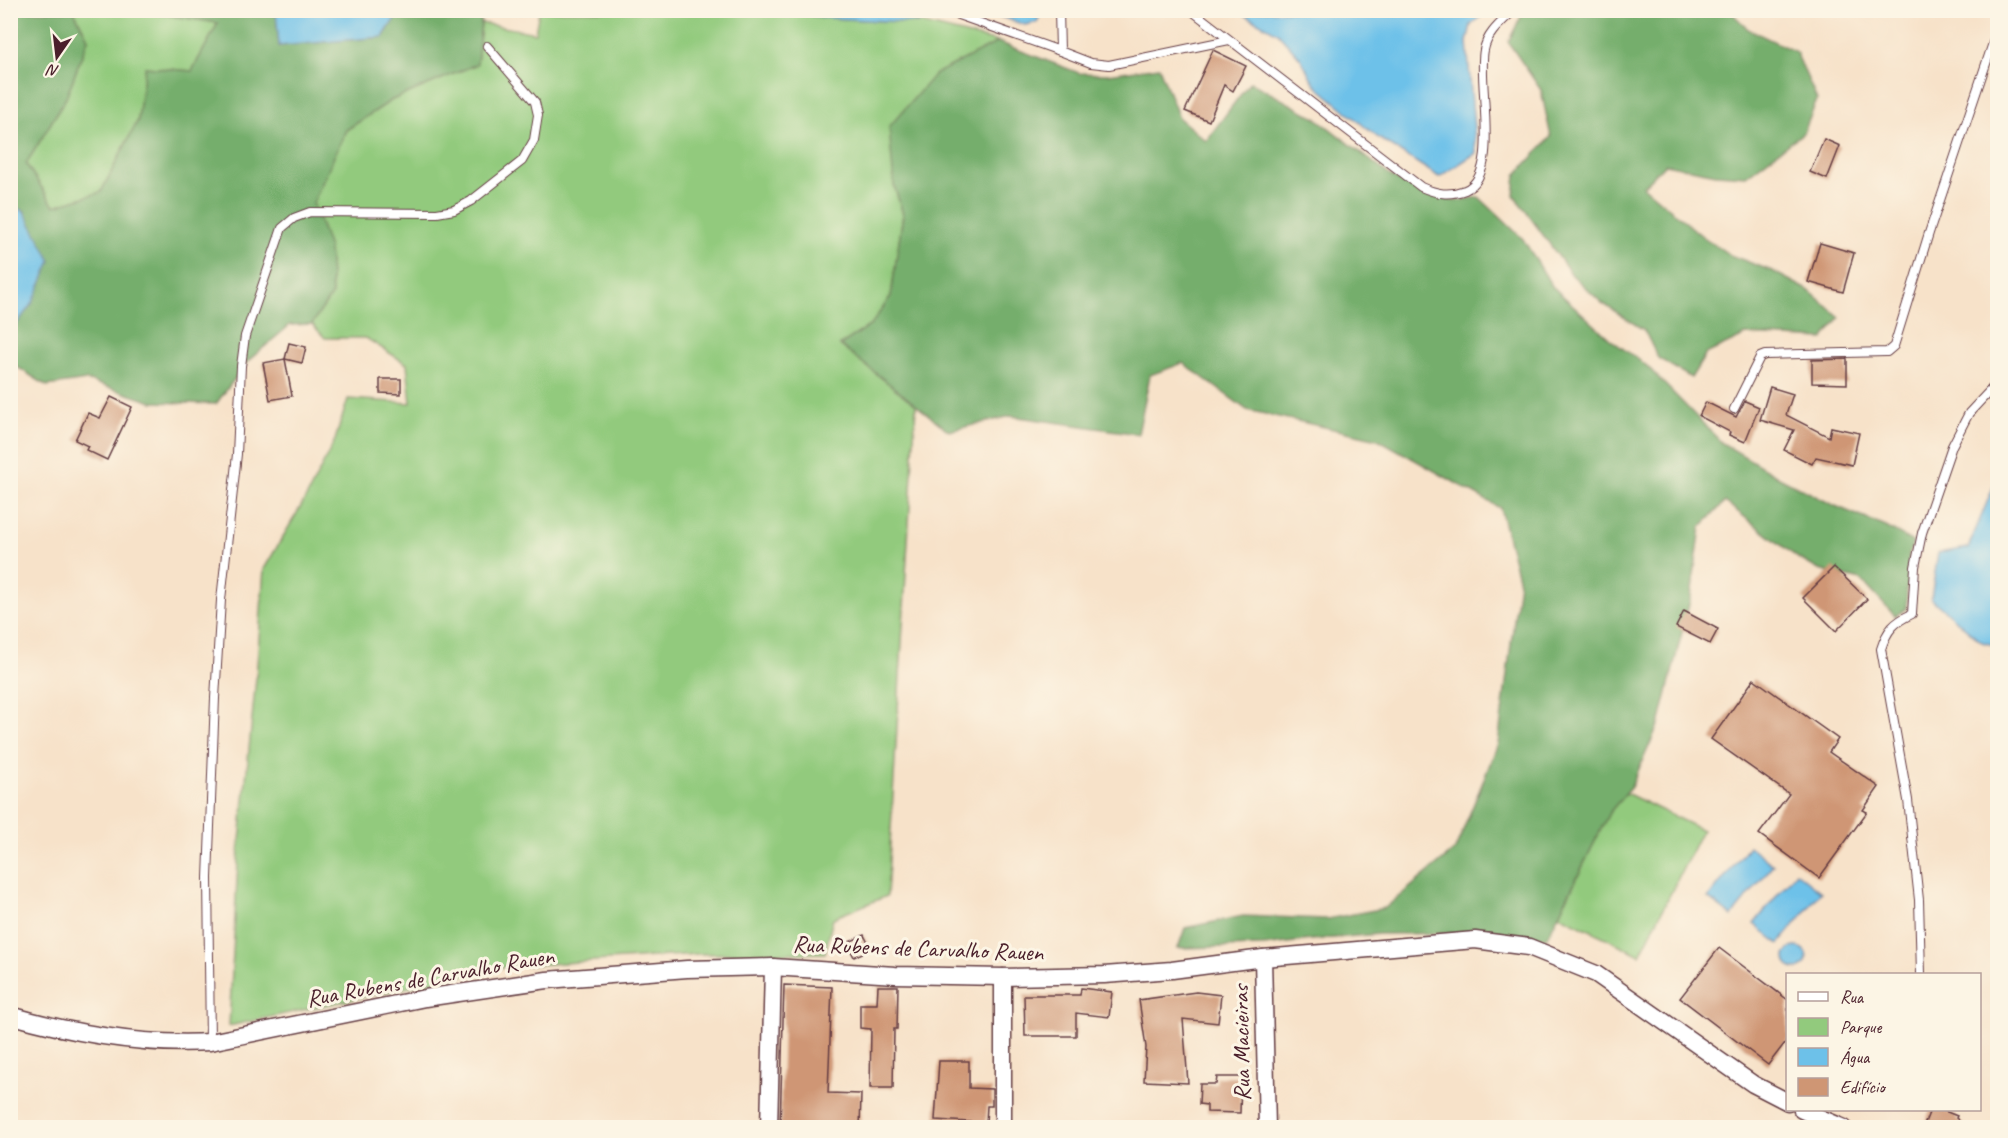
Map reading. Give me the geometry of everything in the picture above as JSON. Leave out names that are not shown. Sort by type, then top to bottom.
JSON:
[{"type":"street","name":"Rua Rubens de Carvalho Rauen","points":[[10,1015],[60,1029],[131,1041],[186,1044],[210,1042],[425,998],[547,980],[687,969],[773,967],[895,975],[1003,977],[1104,975],[1172,970],[1263,958],[1475,940],[1529,947],[1596,974],[1753,1084],[1786,1101]]},
{"type":"street","name":"Rua Macieiras","points":[[1263,958],[1267,1128]]},
{"type":"street","points":[[769,1128],[773,967]]},
{"type":"street","points":[[1002,1128],[1003,977]]},
{"type":"street","points":[[1804,1111],[1844,1128]]},
{"type":"lane","points":[[944,10],[1091,63],[1108,65],[1229,40]]},
{"type":"lane","points":[[1059,10],[1060,51]]},
{"type":"lane","points":[[1191,10],[1421,187],[1437,194],[1455,194],[1472,187],[1483,171],[1486,146],[1482,62],[1484,47],[1494,30],[1514,10]]},
{"type":"lane","points":[[1734,409],[1760,357],[1765,355],[1887,352],[1894,346],[1929,233],[1998,28]]},
{"type":"lane","points":[[210,1042],[208,878],[215,698],[221,600],[237,454],[238,396],[245,336],[282,228],[294,218],[310,212],[437,213],[454,210],[471,201],[522,161],[534,140],[538,116],[535,102],[487,46]]},
{"type":"lane","points":[[1922,973],[1919,900],[1908,800],[1881,649],[1886,633],[1897,621],[1912,614],[1915,567],[1922,533],[1952,446],[1969,413],[1998,382]]},
{"type":"green space","points":[[11,11],[74,11],[88,39],[66,98],[26,164],[54,206],[101,192],[138,120],[145,67],[192,71],[218,23],[139,11],[276,11],[279,46],[383,37],[400,11],[482,11],[477,64],[392,100],[346,130],[313,203],[329,248],[332,294],[312,324],[290,325],[248,361],[216,404],[152,402],[86,380],[47,386],[11,363],[10,332],[33,302],[25,211],[11,205]]},
{"type":"green space","points":[[74,11],[139,11],[218,23],[192,71],[145,67],[138,120],[101,192],[54,207],[26,164],[66,98],[88,39]]},
{"type":"green space","points":[[539,11],[781,11],[828,18],[921,23],[998,42],[935,75],[894,185],[903,214],[891,296],[871,325],[840,345],[916,405],[887,896],[833,918],[825,953],[699,954],[503,967],[229,1026],[238,861],[264,569],[307,496],[335,440],[348,399],[411,403],[407,364],[366,338],[325,338],[312,324],[332,294],[329,248],[313,203],[346,130],[392,100],[477,64],[481,23],[535,33]]},
{"type":"green space","points":[[1524,11],[1730,11],[1748,29],[1796,52],[1817,100],[1804,132],[1746,176],[1716,174],[1665,164],[1643,186],[1702,236],[1730,255],[1772,271],[1808,290],[1840,317],[1823,339],[1746,335],[1706,354],[1691,378],[1658,358],[1644,330],[1602,303],[1572,275],[1514,195],[1516,175],[1551,137],[1541,90],[1508,42]]},
{"type":"green space","points":[[998,42],[1079,73],[1107,74],[1159,67],[1179,118],[1206,141],[1250,82],[1316,118],[1392,177],[1427,195],[1455,201],[1479,197],[1523,239],[1552,286],[1610,339],[1647,366],[1722,443],[1779,477],[1833,505],[1886,527],[1913,542],[1909,556],[1906,609],[1895,616],[1861,580],[1819,570],[1798,558],[1725,502],[1701,527],[1691,596],[1660,721],[1631,787],[1609,813],[1547,938],[1490,933],[1380,934],[1264,946],[1178,948],[1185,928],[1243,916],[1327,919],[1385,908],[1455,850],[1498,744],[1519,582],[1500,508],[1378,439],[1247,410],[1183,363],[1150,375],[1138,434],[1011,416],[949,431],[840,345],[871,325],[891,296],[903,214],[894,185],[889,127],[935,74]]},
{"type":"green space","points":[[1620,790],[1702,830],[1640,955],[1559,915]]},
{"type":"water","points":[[276,10],[400,11],[383,37],[279,46]]},
{"type":"water","points":[[1042,10],[1037,22],[1025,25],[983,11]]},
{"type":"water","points":[[781,11],[894,11],[921,23],[828,18]]},
{"type":"water","points":[[1238,11],[1487,11],[1471,25],[1467,42],[1476,153],[1439,177],[1377,137],[1315,85],[1301,59],[1278,33]]},
{"type":"water","points":[[11,205],[24,211],[51,261],[33,302],[11,332]]},
{"type":"water","points":[[1997,478],[1997,646],[1982,642],[1931,599],[1938,553],[1968,548]]},
{"type":"water","points":[[1749,846],[1773,865],[1732,916],[1708,898]]},
{"type":"water","points":[[1796,872],[1821,892],[1779,944],[1754,924]]},
{"type":"water","points":[[1796,947],[1804,950],[1807,958],[1804,966],[1796,969],[1788,966],[1785,958],[1788,950]]},
{"type":"building","points":[[1213,50],[1246,66],[1233,91],[1224,85],[1209,121],[1185,111]]},
{"type":"building","points":[[1824,139],[1840,146],[1827,179],[1810,172]]},
{"type":"building","points":[[1820,243],[1854,253],[1843,292],[1808,282]]},
{"type":"building","points":[[289,343],[306,347],[302,363],[285,359]]},
{"type":"building","points":[[285,359],[292,396],[270,400],[263,363]]},
{"type":"building","points":[[1847,359],[1847,384],[1812,383],[1812,360]]},
{"type":"building","points":[[380,379],[401,379],[401,394],[380,393]]},
{"type":"building","points":[[1770,387],[1793,394],[1786,415],[1829,437],[1831,427],[1859,433],[1852,465],[1816,457],[1812,464],[1784,450],[1794,430],[1760,420]]},
{"type":"building","points":[[111,397],[132,407],[107,460],[86,450],[88,446],[75,440],[88,413],[100,418]]},
{"type":"building","points":[[1745,401],[1759,407],[1745,442],[1699,416],[1706,402],[1736,417]]},
{"type":"building","points":[[1834,567],[1867,599],[1836,631],[1803,598]]},
{"type":"building","points":[[1684,611],[1718,629],[1710,644],[1676,627]]},
{"type":"building","points":[[1754,679],[1838,739],[1829,752],[1879,787],[1863,810],[1867,812],[1819,878],[1759,834],[1789,794],[1711,739]]},
{"type":"building","points":[[864,935],[871,949],[854,957],[847,943]]},
{"type":"building","points":[[1719,948],[1786,998],[1786,1042],[1768,1065],[1680,998]]},
{"type":"building","points":[[784,985],[832,987],[828,1093],[861,1094],[860,1128],[780,1128]]},
{"type":"building","points":[[878,986],[898,986],[897,1029],[894,1029],[893,1088],[870,1088],[871,1029],[860,1028],[860,1004],[877,1004]]},
{"type":"building","points":[[1081,988],[1112,992],[1109,1017],[1076,1013],[1076,1036],[1025,1036],[1024,995],[1080,995]]},
{"type":"building","points":[[1196,992],[1221,995],[1218,1023],[1183,1019],[1188,1083],[1144,1081],[1146,1047],[1139,1000]]},
{"type":"building","points":[[939,1061],[969,1061],[969,1088],[992,1089],[992,1106],[987,1106],[986,1123],[935,1120]]},
{"type":"building","points":[[1217,1077],[1241,1077],[1240,1113],[1207,1112],[1207,1105],[1199,1104],[1200,1084],[1216,1084]]},
{"type":"building","points":[[1930,1111],[1944,1111],[1957,1116],[1956,1118],[1968,1128],[1923,1128]]}]
